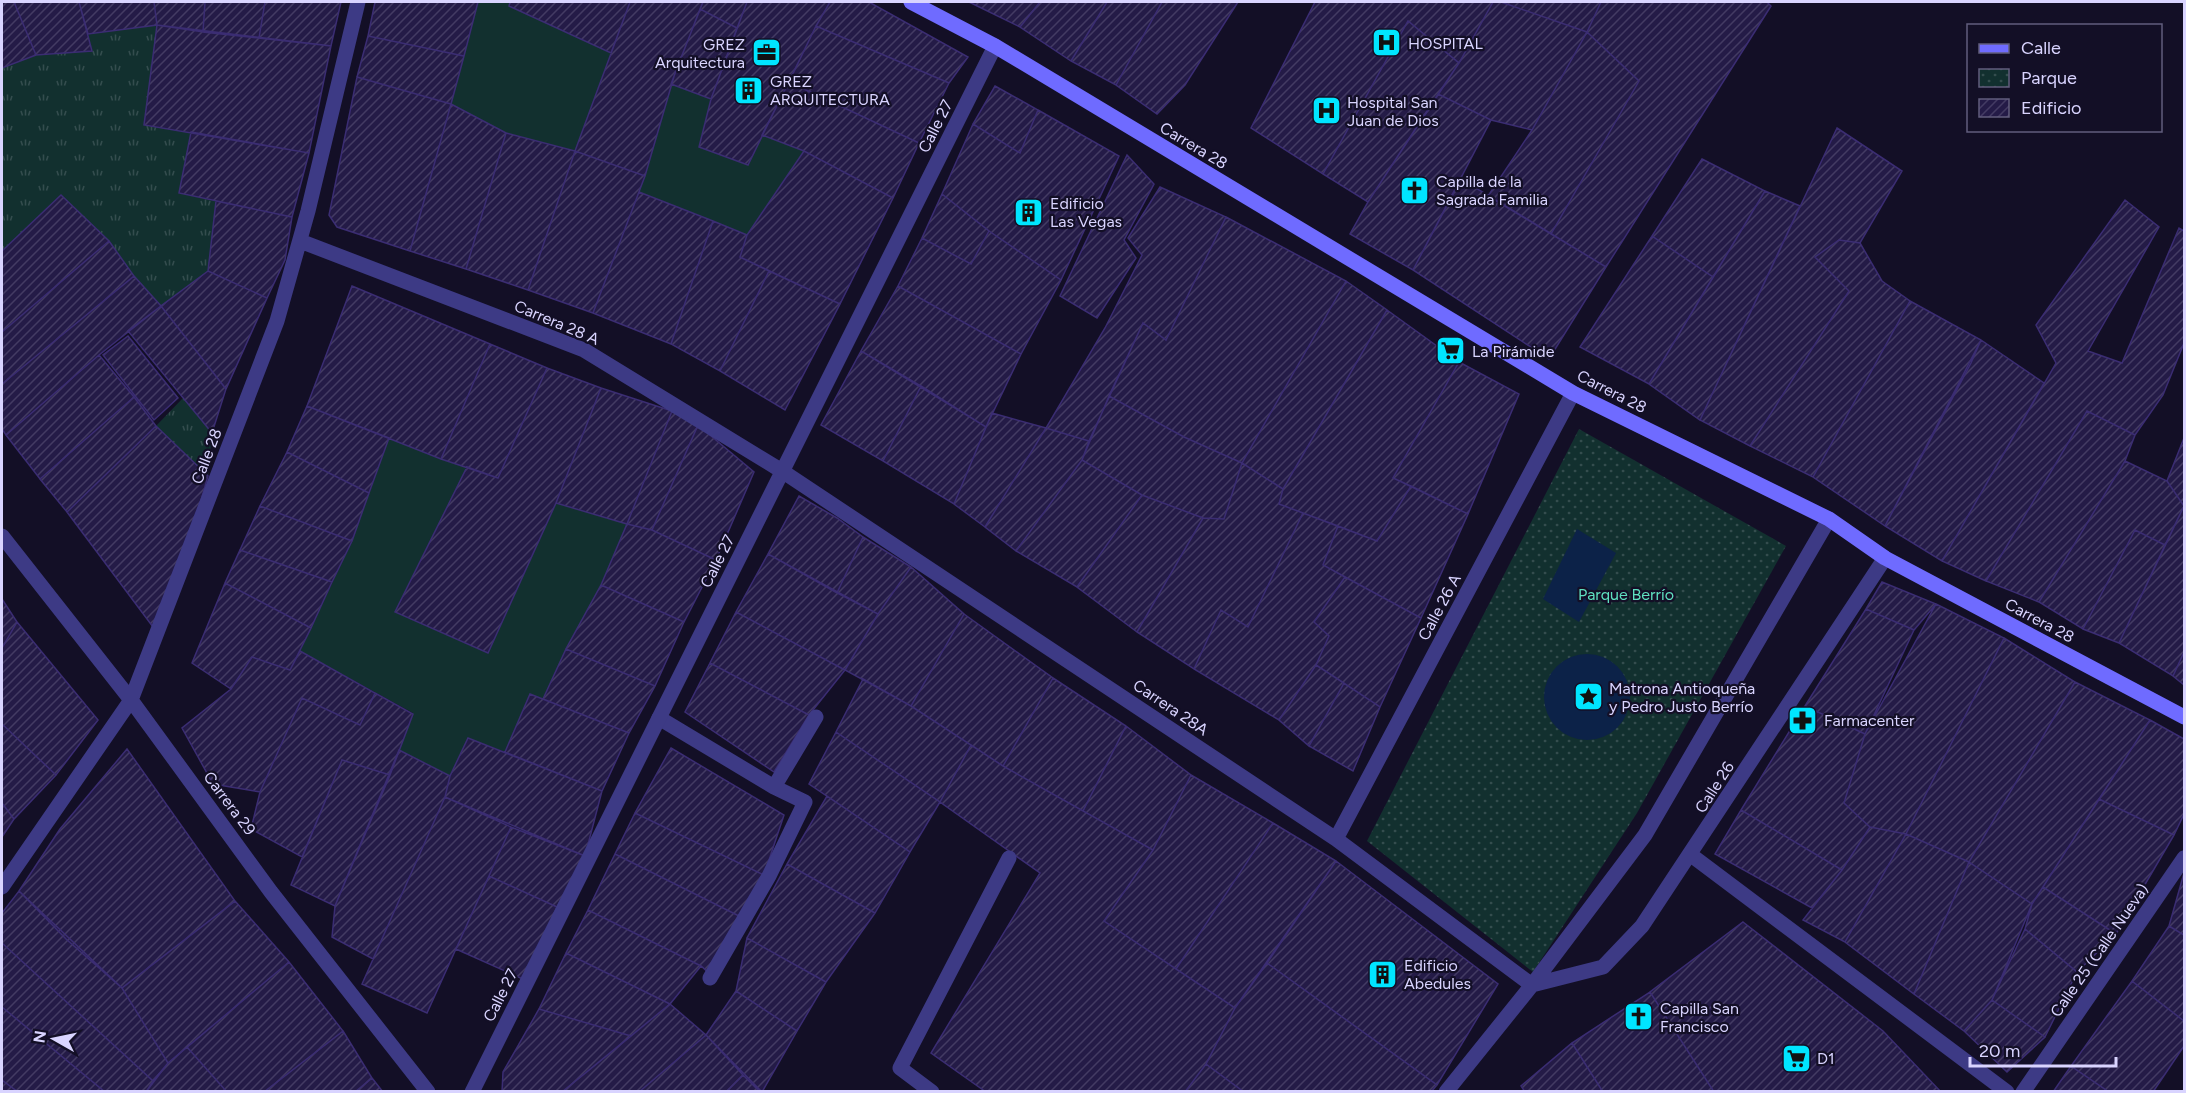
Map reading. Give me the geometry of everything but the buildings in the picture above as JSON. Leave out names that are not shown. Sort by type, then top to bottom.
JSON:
[{"type":"main road","name":"Carrera 28","points":[[911,2],[995,46],[1573,393],[1829,519],[1885,558],[2184,717]]},
{"type":"street","name":"Calle 28","points":[[2,887],[131,700],[277,321],[300,241],[358,2]]},
{"type":"street","name":"Calle 27","points":[[472,1092],[995,46]]},
{"type":"street","name":"Carrera 28 A","points":[[300,241],[584,350],[782,471]]},
{"type":"street","name":"Calle 26 A","points":[[1336,839],[1573,393]]},
{"type":"street","name":"Carrera 28A","points":[[782,471],[1336,839],[1532,985]]},
{"type":"street","points":[[1446,1092],[1532,985],[1645,835],[1829,519]]},
{"type":"street","name":"Carrera 29","points":[[2,536],[131,700],[271,892],[428,1092]]},
{"type":"street","name":"Calle 26","points":[[1532,985],[1603,967],[1642,926],[1885,558]]},
{"type":"street","points":[[659,717],[774,787],[805,802],[769,876],[710,978]]},
{"type":"street","points":[[774,787],[816,717]]},
{"type":"street","points":[[1691,855],[2007,1092]]},
{"type":"street","points":[[932,1092],[900,1068],[1009,858]]},
{"type":"street","name":"Calle 25 (Calle Nueva)","points":[[2023,1092],[2184,858]]},
{"type":"green space","points":[[478,2],[510,2],[509,6],[611,53],[575,151],[506,133],[451,104]]},
{"type":"green space","points":[[157,25],[144,125],[191,132],[179,193],[216,201],[208,271],[161,306],[134,276],[109,241],[61,195],[2,251],[2,68],[36,55],[92,51],[88,34]]},
{"type":"green space","points":[[671,84],[711,99],[700,147],[748,165],[762,135],[804,151],[747,235],[639,192]]},
{"type":"green space","points":[[183,398],[212,433],[208,476],[156,426]]},
{"type":"green space","name":"Parque Berrío","points":[[1579,429],[1786,546],[1637,813],[1533,972],[1367,841]]},
{"type":"green space","points":[[389,438],[467,467],[395,612],[488,653],[556,503],[627,524],[601,585],[566,649],[543,699],[530,694],[505,752],[468,738],[450,776],[399,750],[413,713],[300,651],[352,541]]},
{"type":"water","points":[[1577,529],[1616,553],[1579,622],[1543,599]]},
{"type":"water","points":[[1587,654],[1603,658],[1617,667],[1626,681],[1630,697],[1626,713],[1617,727],[1603,736],[1587,740],[1571,736],[1557,727],[1548,713],[1544,697],[1548,681],[1557,667],[1571,658]]},
{"type":"place","name":"HOSPITAL","points":[[1387,43]]},
{"type":"place","name":"GREZ Arquitectura","points":[[766,53]]},
{"type":"place","name":"GREZ ARQUITECTURA","points":[[749,90]]},
{"type":"place","name":"Hospital San Juan de Dios","points":[[1326,111]]},
{"type":"place","name":"Capilla de la Sagrada Familia","points":[[1415,190]]},
{"type":"place","name":"Edificio Las Vegas","points":[[1029,212]]},
{"type":"place","name":"La Pirámide","points":[[1451,351]]},
{"type":"place","name":"Matrona Antioqueña y Pedro Justo Berrío","points":[[1588,697]]},
{"type":"place","name":"Farmacenter","points":[[1803,720]]},
{"type":"place","name":"Edificio Abedules","points":[[1383,974]]},
{"type":"place","name":"Capilla San Francisco","points":[[1639,1017]]},
{"type":"place","name":"D1","points":[[1796,1058]]}]
